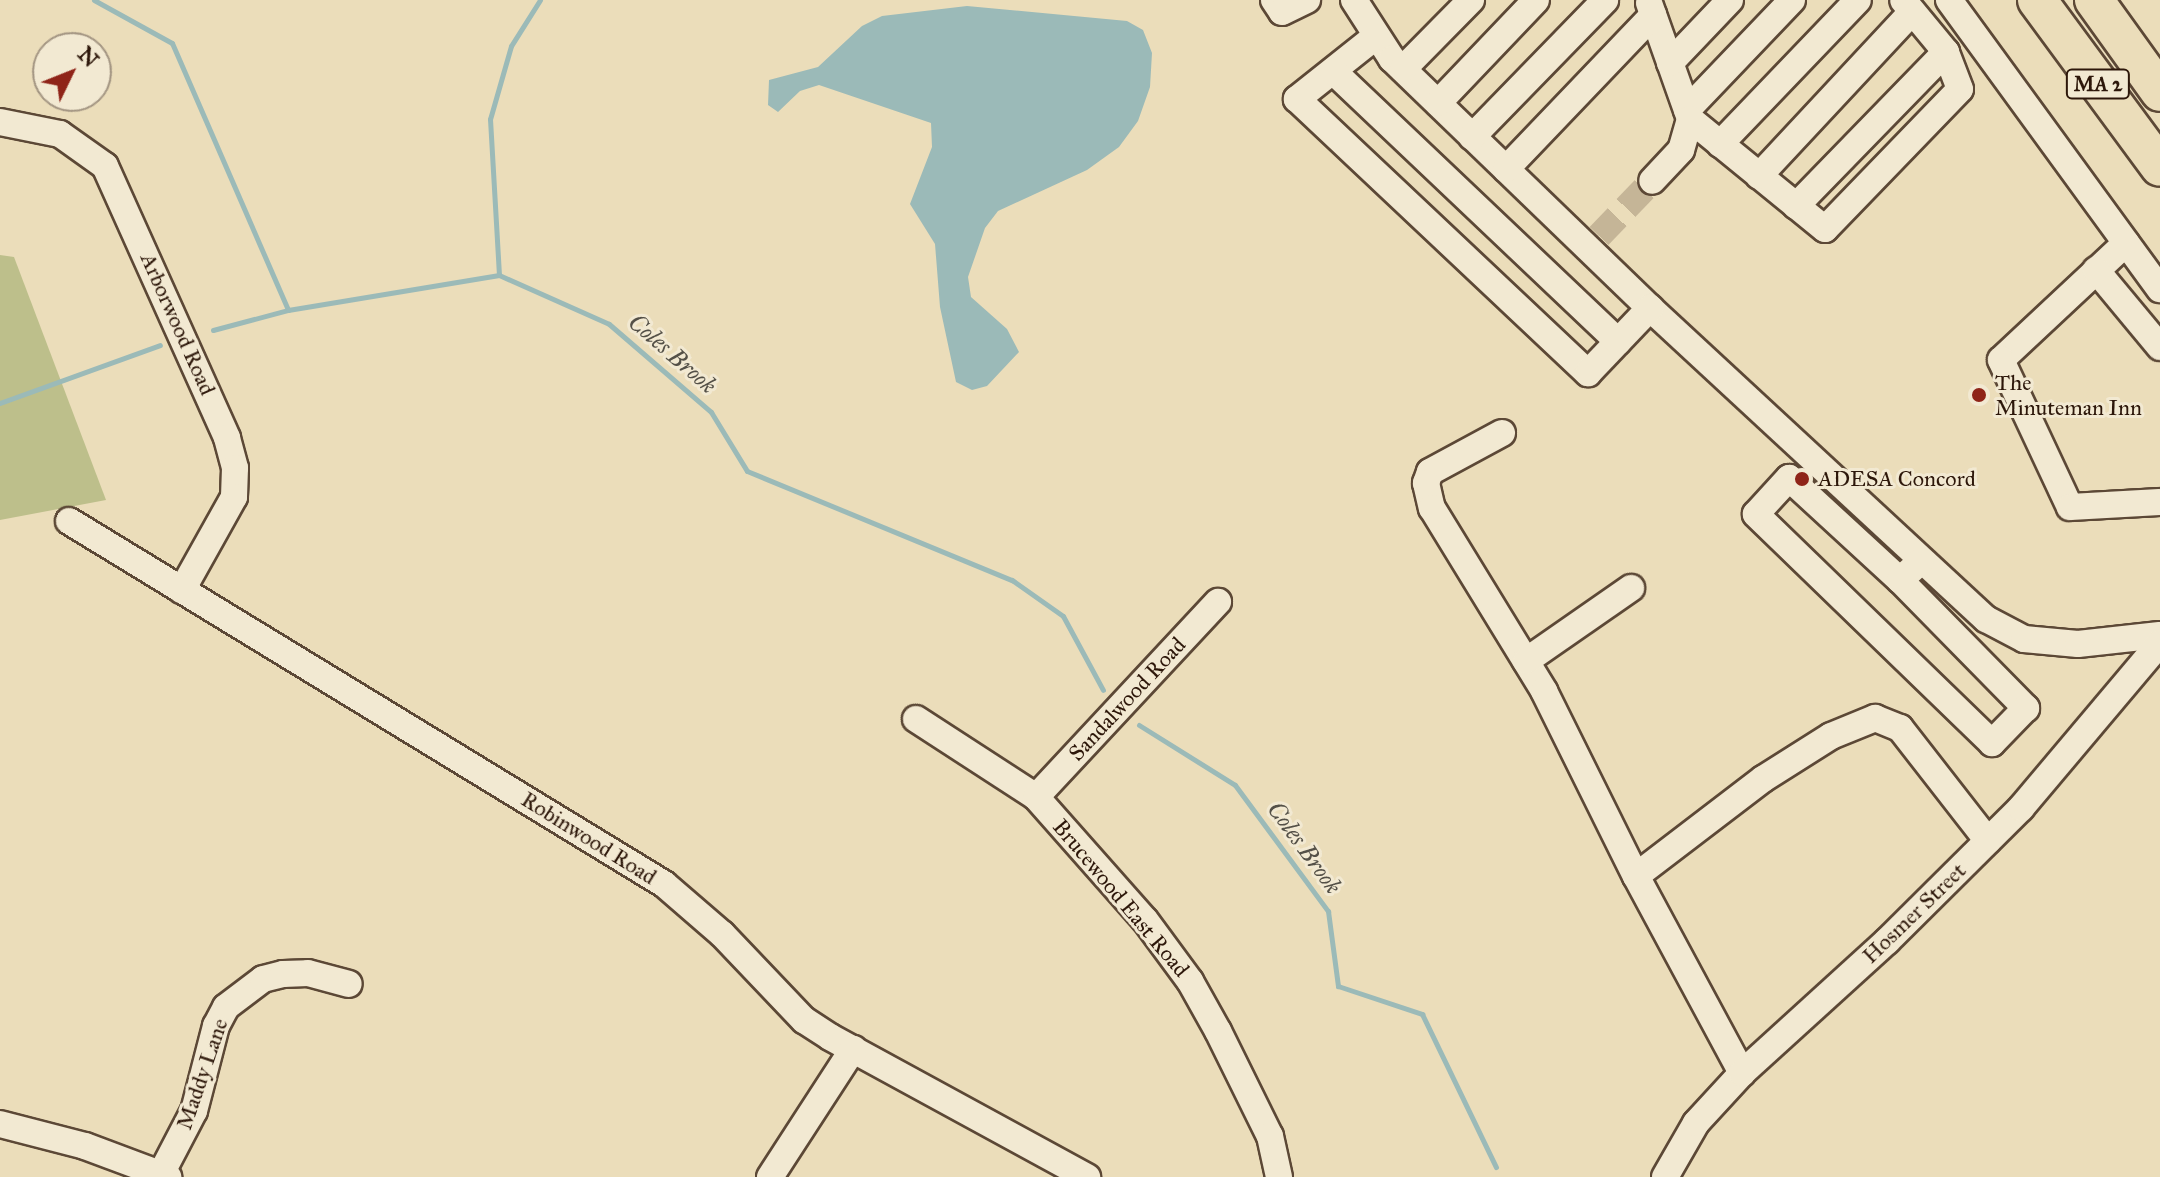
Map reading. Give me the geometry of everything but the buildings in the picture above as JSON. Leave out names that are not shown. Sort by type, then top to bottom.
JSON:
[{"type":"highway","name":"MA 2","points":[[2037,0],[2160,167]]},
{"type":"highway","name":"MA 2","points":[[2094,0],[2160,92]]},
{"type":"street","points":[[1274,0],[1282,12],[1307,0]]},
{"type":"street","points":[[1354,0],[1375,37],[1472,137],[1594,242],[1650,308],[1986,619],[2024,639],[2078,644],[2160,635]]},
{"type":"street","points":[[1403,69],[1471,0]]},
{"type":"street","points":[[1438,103],[1536,0]]},
{"type":"street","points":[[1472,137],[1605,0]]},
{"type":"street","points":[[1670,63],[1730,0]]},
{"type":"street","points":[[1652,181],[1681,150],[1688,115],[1792,0]]},
{"type":"street","points":[[1720,144],[1858,0]]},
{"type":"street","points":[[1949,0],[2160,289]]},
{"type":"street","points":[[1654,7],[1688,115],[1720,144],[1759,176],[1796,206],[1825,229],[1960,89],[1946,52],[1907,6],[1759,176]]},
{"type":"street","points":[[1506,169],[1654,7]]},
{"type":"street","points":[[1375,37],[1297,99],[1588,373],[1650,308]]},
{"type":"street","points":[[1796,206],[1946,52]]},
{"type":"street","points":[[1333,71],[1618,341]]},
{"type":"street","name":"Arborwood Road","points":[[0,122],[60,134],[105,166],[227,438],[235,468],[234,497],[182,590]]},
{"type":"street","points":[[2126,243],[2001,360],[2070,507],[2160,502]]},
{"type":"street","points":[[2096,270],[2160,347]]},
{"type":"street","points":[[1502,433],[1440,464],[1426,483],[1432,508],[1526,661],[1636,876],[1742,1073]]},
{"type":"street","points":[[1789,478],[1900,580],[2026,708],[1992,743],[1756,514],[1789,478]]},
{"type":"street","name":"Robinwood Road","points":[[69,521],[664,884],[722,934],[804,1020],[1087,1177]]},
{"type":"street","points":[[1900,580],[1921,561]]},
{"type":"street","points":[[1526,661],[1631,588]]},
{"type":"street","name":"Sandalwood Road","points":[[1036,797],[1218,602]]},
{"type":"street","name":"Hosmer Street","points":[[1670,1167],[1696,1123],[1742,1073],[1988,841],[2077,746],[2160,643]]},
{"type":"street","points":[[1636,876],[1763,779],[1831,736],[1875,718],[1900,728],[1988,841]]},
{"type":"street","name":"Brucewood East Road","points":[[916,719],[1036,797],[1145,920],[1190,981],[1270,1136],[1279,1177]]},
{"type":"street","name":"Maddy Lane","points":[[164,1175],[194,1111],[216,1026],[226,1007],[263,979],[283,974],[308,973],[349,984]]},
{"type":"street","points":[[770,1177],[853,1049]]},
{"type":"street","points":[[0,1124],[85,1146],[164,1175]]},
{"type":"street","points":[[1650,1177],[1670,1167]]},
{"type":"green space","points":[[0,255],[14,257],[106,500],[0,520]]},
{"type":"water","points":[[967,6],[1127,21],[1143,30],[1152,53],[1150,87],[1138,121],[1119,147],[1087,170],[998,211],[985,228],[968,277],[971,297],[1007,329],[1019,352],[987,386],[972,390],[956,382],[940,307],[935,244],[910,204],[932,147],[931,123],[819,85],[800,91],[778,112],[768,105],[769,80],[818,67],[862,26],[882,16]]},
{"type":"waterway","points":[[94,0],[172,43],[288,310]]},
{"type":"waterway","name":"Coles Brook","points":[[540,0],[511,46],[490,119],[499,275],[609,324],[711,412],[747,471],[1012,580],[1063,616],[1103,690]]},
{"type":"waterway","points":[[213,330],[288,310],[499,275]]},
{"type":"waterway","points":[[0,403],[160,345]]},
{"type":"waterway","name":"Coles Brook","points":[[1139,725],[1235,785],[1328,911],[1338,986],[1422,1014],[1496,1167]]},
{"type":"tunnel","points":[[1599,236],[1652,181]]},
{"type":"place","name":"The Minuteman Inn","points":[[1979,395]]},
{"type":"place","name":"ADESA Concord","points":[[1802,479]]}]
